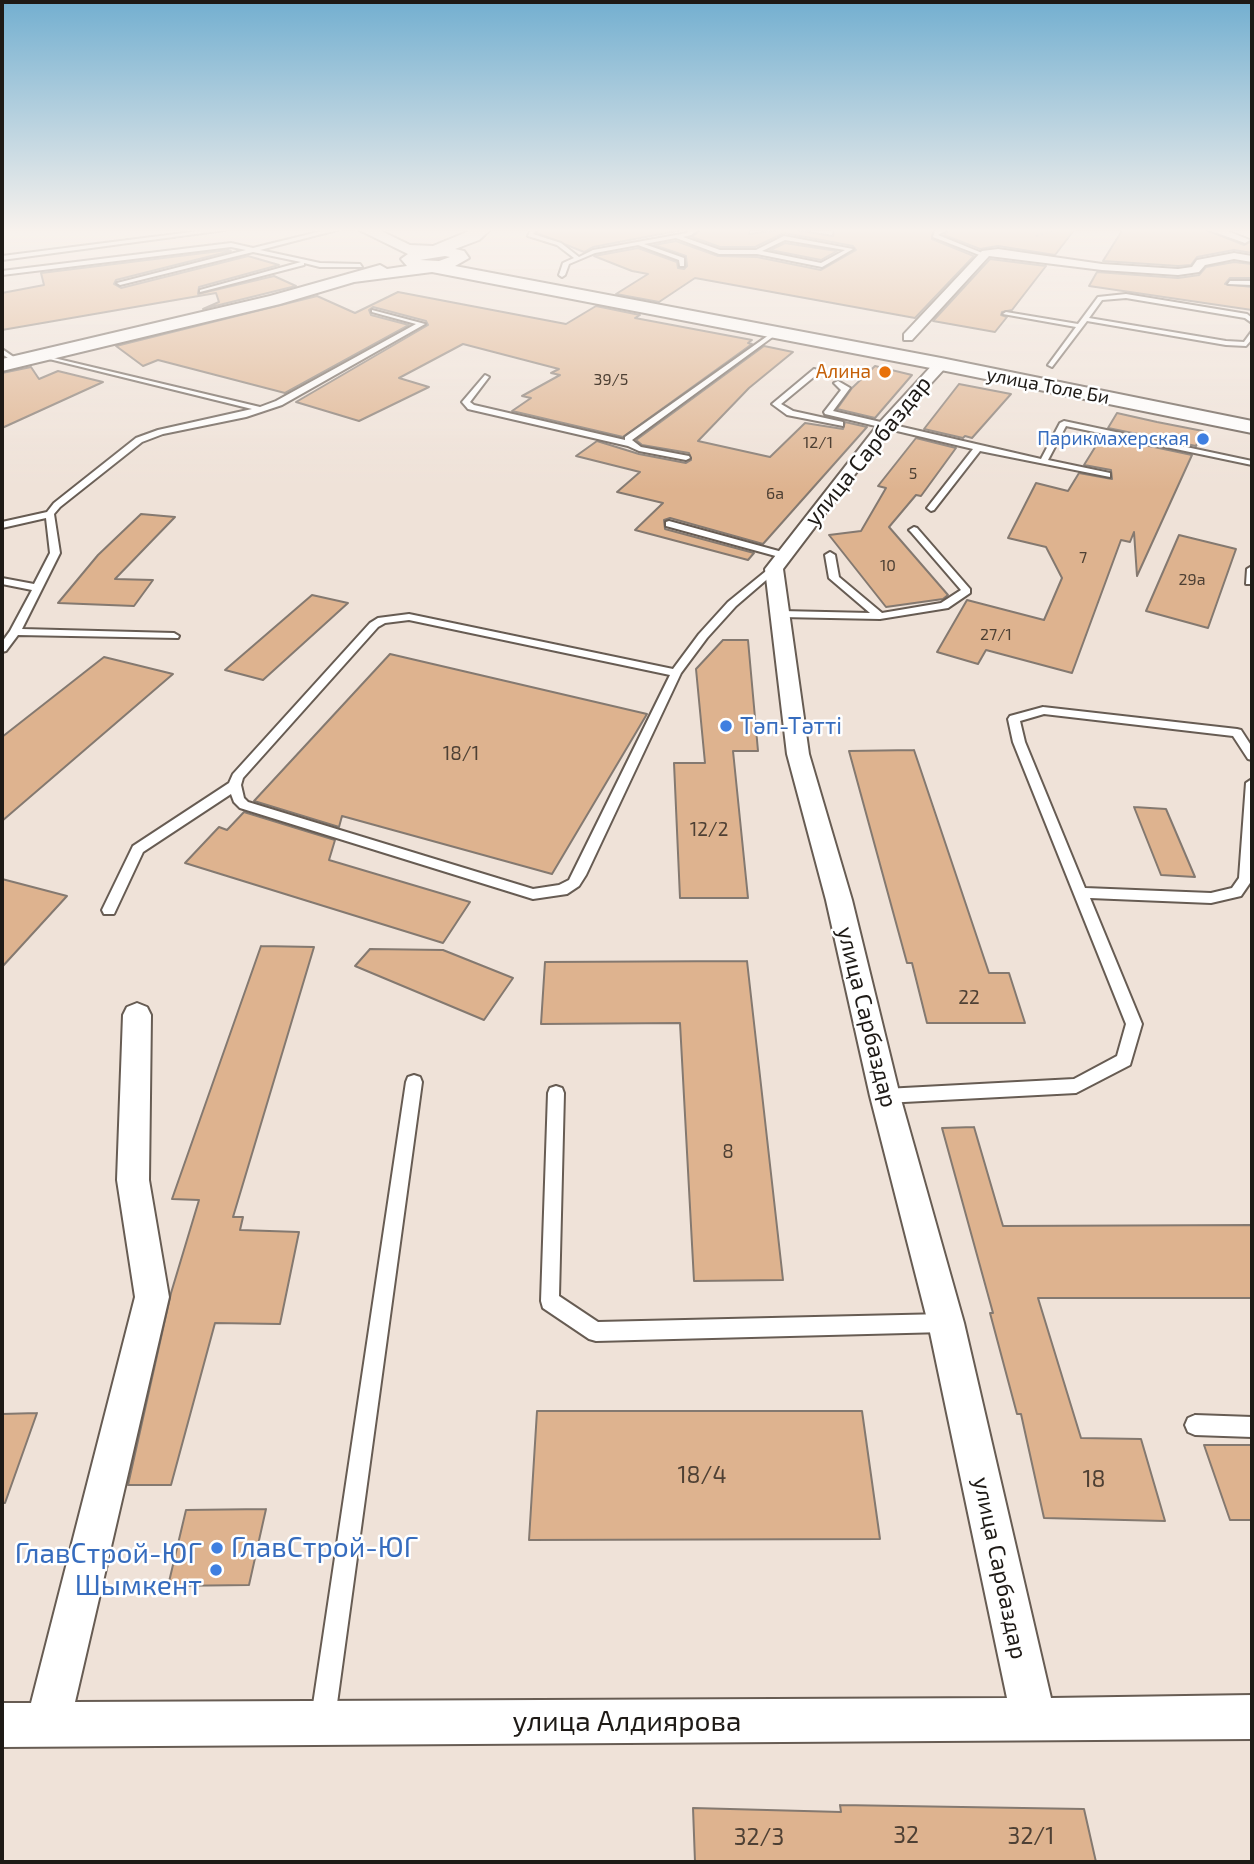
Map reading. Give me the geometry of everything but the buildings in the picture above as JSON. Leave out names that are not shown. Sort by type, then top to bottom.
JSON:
[{"type":"main road","points":[[6,359],[38,355],[201,316]]},
{"type":"main road","name":"улица Толе Би","points":[[763,316],[775,318]]},
{"type":"main road","name":"улица Толе Би","points":[[765,316],[942,351],[1252,427]]},
{"type":"main road","name":"улица Толе Би","points":[[901,336],[942,351]]},
{"type":"main road","name":"улица Толе Би","points":[[1028,360],[1059,366]]},
{"type":"street","points":[[901,336],[922,316]]},
{"type":"street","name":"улица Сарбаздар","points":[[942,351],[779,562],[780,614],[798,754],[839,900],[885,1096],[946,1323],[1034,1720]]},
{"type":"street","points":[[48,1725],[152,1297],[133,1180],[137,1015]]},
{"type":"street","name":"улица Алдиярова","points":[[2,1725],[1252,1717]]},
{"type":"lane","points":[[2,525],[50,514],[57,505],[139,440],[161,432],[279,403],[422,324],[392,316]]},
{"type":"lane","points":[[1017,316],[1079,327]]},
{"type":"lane","points":[[1059,366],[1087,316]]},
{"type":"lane","points":[[631,444],[628,439],[631,435],[775,318]]},
{"type":"lane","points":[[1085,319],[1226,343],[1247,344],[1252,334]]},
{"type":"lane","points":[[38,355],[262,409]]},
{"type":"lane","points":[[817,371],[776,404],[790,413],[978,447],[1107,475]]},
{"type":"lane","points":[[485,377],[466,402],[471,407],[686,458]]},
{"type":"lane","points":[[838,383],[842,388],[846,388],[828,412],[882,429]]},
{"type":"lane","points":[[1044,461],[1064,423],[1252,463]]},
{"type":"lane","points":[[931,508],[978,447]]},
{"type":"lane","points":[[2,649],[15,632],[55,552],[50,514]]},
{"type":"lane","points":[[234,785],[238,799],[244,805],[533,894],[562,890],[574,883],[676,673],[703,636],[732,604],[779,562],[669,524]]},
{"type":"lane","points":[[780,614],[880,615],[944,606],[967,591],[914,530]]},
{"type":"lane","points":[[830,555],[834,578],[880,615]]},
{"type":"lane","points":[[1249,582],[1252,569]]},
{"type":"lane","points":[[2,581],[38,588]]},
{"type":"lane","points":[[109,910],[138,849],[234,785],[237,778],[373,625],[394,617],[409,617],[676,673]]},
{"type":"lane","points":[[15,632],[174,636]]},
{"type":"lane","points":[[885,1096],[1076,1086],[1124,1060],[1134,1024],[1019,741],[1014,719],[1042,710],[1237,733],[1252,756]]},
{"type":"lane","points":[[1081,893],[1212,898],[1237,892],[1246,879],[1252,783]]},
{"type":"lane","points":[[323,1723],[414,1082]]},
{"type":"lane","points":[[556,1093],[550,1301],[596,1332],[946,1323]]},
{"type":"lane","points":[[1195,1425],[1252,1427]]},
{"type":"place","name":"Алина","points":[[885,372]]},
{"type":"place","name":"Парикмахерская","points":[[1203,439]]},
{"type":"place","name":"Тәп-Тәтті","points":[[726,726]]},
{"type":"place","name":"ГлавСтрой-ЮГ","points":[[217,1548]]},
{"type":"place","name":"ГлавСтрой-ЮГ Шымкент","points":[[216,1570]]}]
